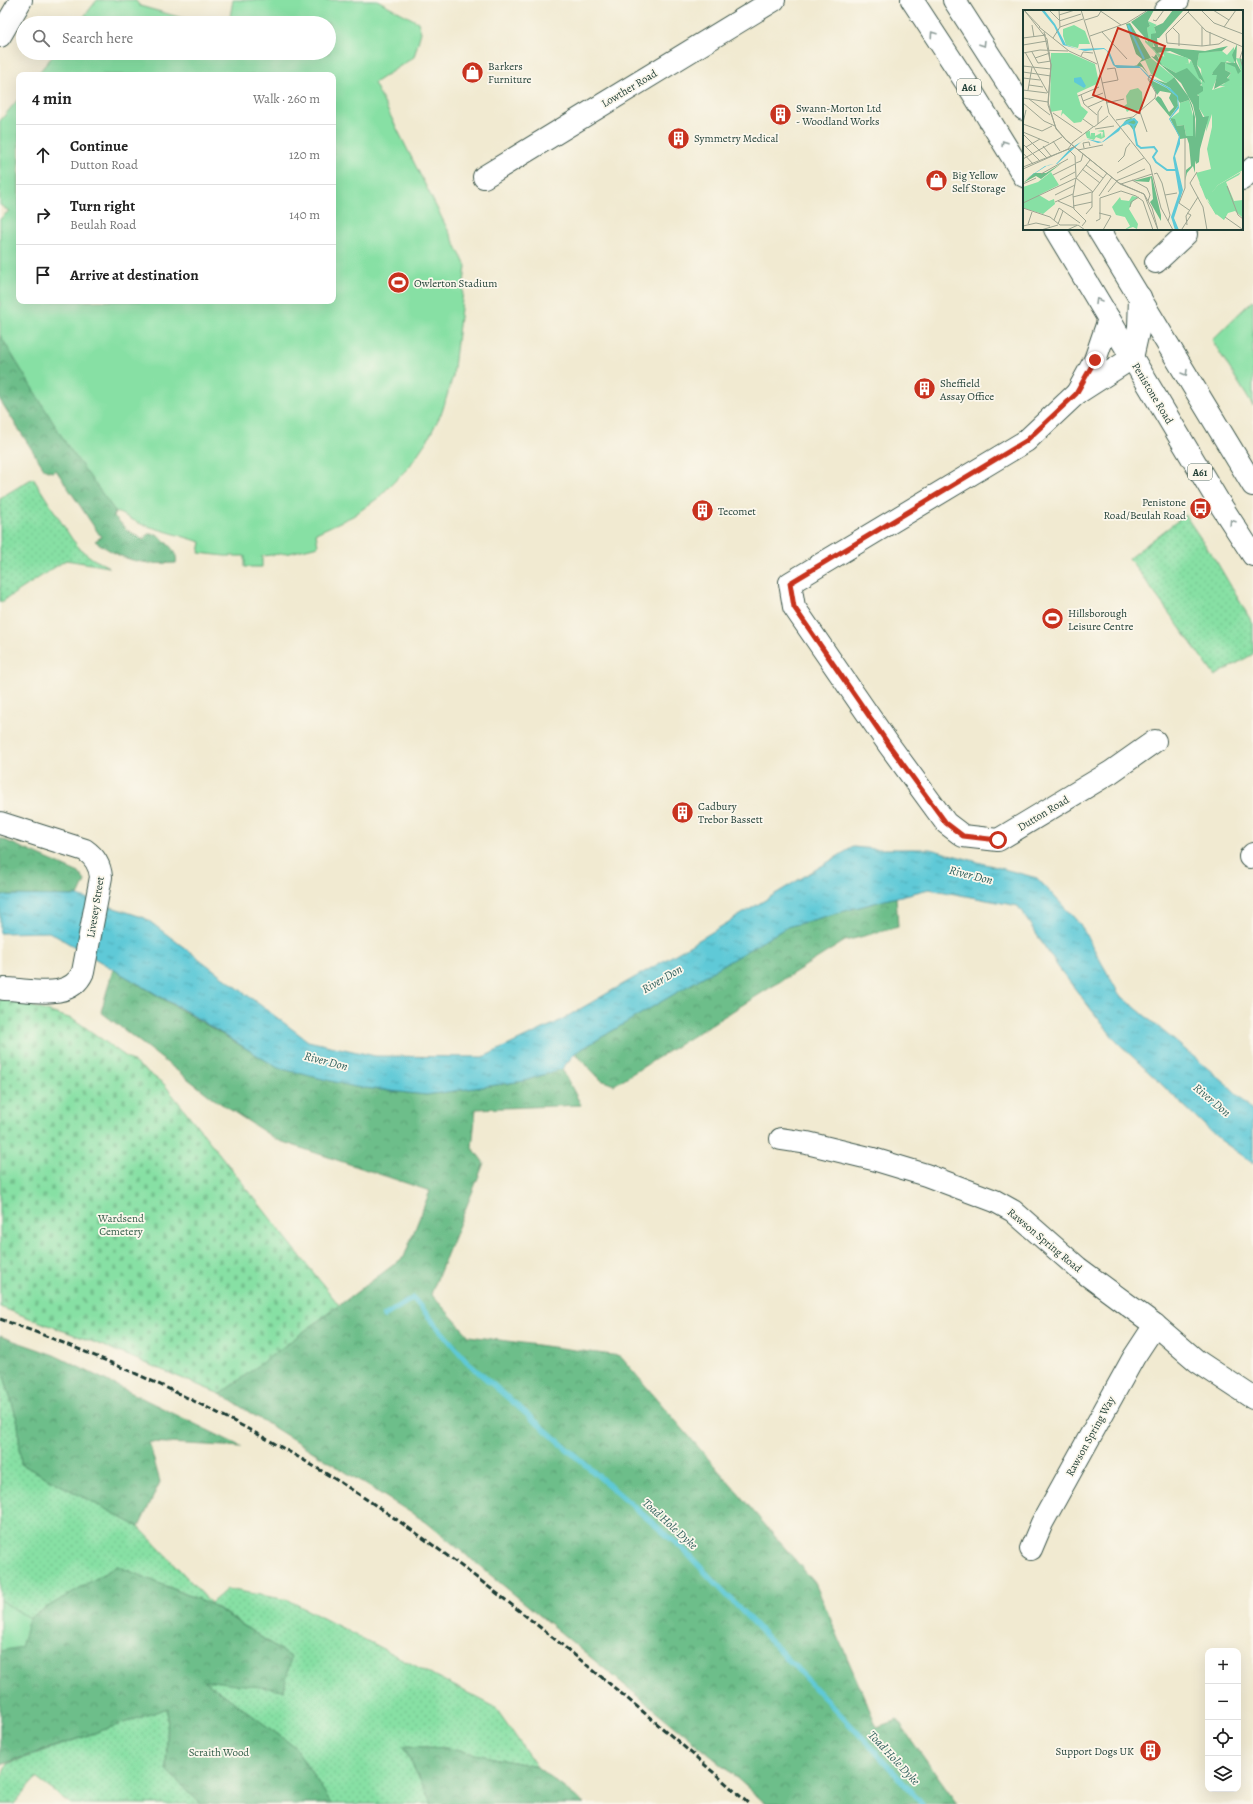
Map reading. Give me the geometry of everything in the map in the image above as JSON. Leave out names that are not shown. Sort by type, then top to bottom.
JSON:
[{"type":"main road","points":[[0,35],[21,0]]},
{"type":"main road","name":"Lowther Road","points":[[484,177],[774,0]]},
{"type":"main road","name":"A61","points":[[912,0],[965,81],[1023,174]]},
{"type":"main road","points":[[954,0],[1023,107]]},
{"type":"main road","points":[[1166,10],[1178,0]]},
{"type":"main road","points":[[1243,178],[1253,168]]},
{"type":"main road","name":"Penistone Road","points":[[1056,230],[1218,501],[1253,555]]},
{"type":"main road","points":[[1099,230],[1253,485]]},
{"type":"main road","points":[[1156,262],[1181,233]]},
{"type":"main road","points":[[1076,394],[1132,358],[1139,327],[1140,297]]},
{"type":"main road","points":[[1076,394],[1095,360],[1109,319]]},
{"type":"main road","name":"Dutton Road","points":[[1076,394],[1026,441],[790,583],[794,607],[889,745],[946,823],[963,836],[998,840],[1111,772],[1155,741]]},
{"type":"main road","name":"Livesey Street","points":[[0,823],[85,850],[98,863],[101,873],[100,886],[81,977],[75,984],[62,991],[4,989]]},
{"type":"main road","name":"Rawson Spring Road","points":[[781,1139],[807,1143],[873,1159],[926,1175],[995,1201],[1013,1211],[1078,1268],[1155,1325],[1197,1361],[1253,1398]]},
{"type":"main road","name":"Rawson Spring Way","points":[[1031,1549],[1042,1523],[1134,1357],[1155,1325]]},
{"type":"green space","name":"Owlerton Stadium","points":[[97,0],[135,0],[140,6],[175,16],[84,16]]},
{"type":"green space","name":"Owlerton Stadium","points":[[233,0],[377,0],[418,22],[421,32],[414,57],[374,83],[466,266],[453,376],[442,412],[428,439],[409,467],[378,498],[353,516],[316,533],[318,546],[290,553],[262,556],[262,567],[245,567],[245,556],[225,556],[199,553],[201,542],[141,524],[115,511],[67,445],[0,335],[0,219],[9,211],[0,205],[0,121],[16,102],[16,304],[336,304],[336,72],[39,72],[49,60],[336,60],[336,16],[230,16]]},
{"type":"green space","points":[[1253,300],[1253,406],[1212,340]]},
{"type":"green space","points":[[0,335],[67,445],[115,511],[114,516],[127,530],[144,540],[148,534],[157,534],[173,551],[176,563],[153,563],[133,560],[105,548],[95,541],[101,537],[56,470],[52,472],[45,470],[0,400]]},
{"type":"green space","points":[[33,478],[72,539],[81,550],[93,559],[109,567],[66,560],[0,603],[0,498]]},
{"type":"green space","points":[[1185,515],[1218,564],[1253,624],[1253,654],[1215,676],[1129,558]]},
{"type":"green space","points":[[0,838],[79,873],[85,881],[78,896],[0,895]]},
{"type":"green space","points":[[896,897],[898,927],[845,941],[614,1085],[601,1080],[575,1053],[787,927]]},
{"type":"green space","points":[[113,969],[278,1068],[355,1087],[426,1095],[524,1081],[562,1069],[581,1105],[476,1109],[472,1147],[484,1163],[431,1294],[469,1336],[620,1356],[815,1583],[877,1727],[897,1720],[957,1804],[766,1804],[723,1766],[426,1522],[220,1394],[404,1257],[430,1191],[277,1140],[214,1099],[101,1012]]},
{"type":"green space","name":"Wardsend Cemetery","points":[[0,996],[75,1020],[164,1084],[339,1305],[220,1394],[109,1348],[0,1307]]},
{"type":"green space","points":[[0,1336],[54,1355],[242,1447],[149,1442],[160,1482],[139,1527],[21,1464],[18,1423],[0,1363]]},
{"type":"green space","points":[[0,1363],[18,1423],[21,1464],[139,1527],[211,1603],[227,1589],[288,1600],[495,1707],[537,1767],[446,1748],[403,1746],[432,1804],[332,1804],[295,1747],[203,1679],[291,1657],[213,1605],[117,1566],[29,1618],[0,1600]]},
{"type":"green space","name":"Scraith Wood","points":[[117,1566],[212,1605],[291,1657],[284,1690],[204,1680],[295,1747],[332,1804],[201,1804],[166,1770],[168,1708],[0,1765],[0,1651],[21,1647],[29,1618]]},
{"type":"green space","points":[[0,1600],[29,1618],[21,1647],[0,1651]]},
{"type":"green space","points":[[168,1707],[166,1770],[201,1804],[71,1804],[36,1778],[14,1804],[0,1804],[0,1780],[7,1764]]},
{"type":"green space","points":[[403,1746],[446,1748],[537,1767],[585,1804],[432,1804]]},
{"type":"water","name":"River Don","points":[[853,847],[875,849],[930,849],[1037,878],[1080,924],[1119,994],[1231,1088],[1253,1111],[1253,1163],[1219,1139],[1115,1040],[1058,967],[1018,906],[929,889],[787,927],[575,1053],[562,1069],[524,1081],[426,1095],[355,1087],[278,1068],[187,1012],[49,932],[0,933],[0,895],[78,896],[145,918],[308,1041],[375,1056],[483,1057],[554,1024],[679,952]]},
{"type":"waterway","name":"Toad Hole Dyke","points":[[384,1316],[413,1298],[469,1364],[685,1551],[874,1750],[922,1804]]},
{"type":"railway","points":[[0,1319],[44,1335],[130,1371],[173,1391],[257,1434],[368,1500],[455,1561],[539,1627],[636,1706],[749,1804]]},
{"type":"place","name":"Barkers Furniture","points":[[472,72]]},
{"type":"place","name":"Swann-Morton Ltd - Woodland Works","points":[[780,114]]},
{"type":"place","name":"Symmetry Medical","points":[[679,138]]},
{"type":"place","name":"Big Yellow Self Storage","points":[[937,181]]},
{"type":"place","name":"Owlerton Stadium","points":[[398,283]]},
{"type":"place","name":"Sheffield Assay Office","points":[[924,389]]},
{"type":"place","name":"Penistone Road/Beulah Road","points":[[1201,508]]},
{"type":"place","name":"Tecomet","points":[[703,511]]},
{"type":"place","name":"Hillsborough Leisure Centre","points":[[1052,619]]},
{"type":"place","name":"Cadbury Trebor Bassett","points":[[683,812]]},
{"type":"place","name":"Support Dogs UK","points":[[1150,1751]]},
{"type":"route","points":[[998,840],[963,836],[946,823],[889,745],[794,607],[790,583],[1026,441],[1046,424],[1076,394],[1095,360]]}]
